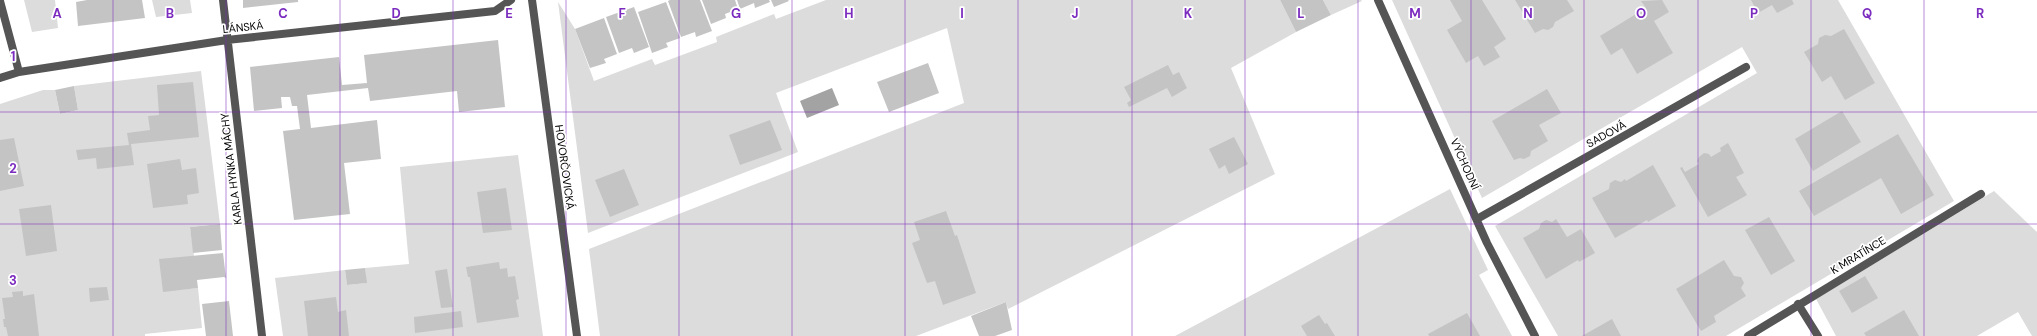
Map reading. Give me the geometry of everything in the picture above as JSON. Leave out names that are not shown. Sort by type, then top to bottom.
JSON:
[{"type":"street","name":"KARLA HYNKA MÁCHY","points":[[223,0],[226,40],[262,336]]},
{"type":"street","name":"LÁNSKÁ","points":[[0,78],[19,72],[226,40],[495,11],[511,0]]},
{"type":"street","name":"HOVORČOVICKÁ","points":[[532,0],[577,336]]},
{"type":"street","name":"VÝCHODNÍ","points":[[1378,0],[1487,243],[1534,336]]},
{"type":"street","points":[[0,1],[19,72]]},
{"type":"street","name":"SADOVÁ","points":[[1477,219],[1746,68]]},
{"type":"street","name":"K MRATÍNCE","points":[[1748,336],[1980,194]]},
{"type":"street","points":[[1798,304],[1818,336]]},
{"type":"shaded area","points":[[24,0],[55,0],[58,28],[32,32]]},
{"type":"shaded area","points":[[152,0],[190,0],[192,13],[156,17]]},
{"type":"shaded area","points":[[826,0],[1280,0],[1296,32],[1231,68],[1275,174],[1008,309],[1006,302],[916,336],[600,336],[589,249],[964,103],[947,28],[776,93],[798,152],[588,233],[558,2],[575,29],[594,81],[652,59],[655,65],[717,42],[716,37],[774,14],[776,19]]},
{"type":"shaded area","points":[[1323,0],[1361,0],[1362,1],[1331,15]]},
{"type":"shaded area","points":[[1392,0],[1838,0],[1954,201],[1726,336],[1558,336],[1495,226],[1757,73],[1742,47],[1482,198]]},
{"type":"shaded area","points":[[201,71],[220,224],[190,227],[194,256],[163,291],[198,288],[202,328],[145,334],[145,336],[0,336],[0,104],[43,90],[55,90],[60,114],[78,110],[74,86]]},
{"type":"shaded area","points":[[832,88],[839,105],[807,118],[800,101]]},
{"type":"shaded area","points":[[518,155],[543,336],[283,336],[275,278],[345,270],[347,285],[366,283],[365,268],[409,264],[400,167]]},
{"type":"shaded area","points":[[1450,189],[1488,270],[1479,275],[1512,336],[1175,336]]},
{"type":"shaded area","points":[[1994,191],[2037,232],[2037,336],[2032,336],[2018,312],[1977,336],[1836,336],[1816,299]]},
{"type":"building","points":[[87,0],[142,0],[145,18],[78,26],[76,2]]},
{"type":"building","points":[[243,0],[298,0],[298,2],[243,8]]},
{"type":"building","points":[[700,0],[712,31],[696,37],[695,32],[681,37],[668,1]]},
{"type":"building","points":[[702,0],[735,0],[738,9],[725,14],[726,18],[711,24]]},
{"type":"building","points":[[737,0],[769,0],[770,2],[755,8],[754,3],[740,9]]},
{"type":"building","points":[[771,0],[788,0],[789,1],[774,7]]},
{"type":"building","points":[[1280,0],[1323,0],[1331,15],[1296,32]]},
{"type":"building","points":[[1450,0],[1482,0],[1506,39],[1494,47],[1500,57],[1484,66],[1478,56],[1466,63],[1447,30],[1462,21]]},
{"type":"building","points":[[1515,0],[1567,0],[1574,11],[1555,22],[1553,27],[1548,30],[1543,29],[1535,33]]},
{"type":"building","points":[[1662,0],[1669,12],[1654,21],[1673,53],[1637,74],[1622,48],[1611,55],[1600,36],[1646,8],[1641,1]]},
{"type":"building","points":[[1751,0],[1792,0],[1794,4],[1777,13],[1772,5],[1758,13]]},
{"type":"building","points":[[666,2],[680,38],[666,43],[668,47],[652,53],[638,12]]},
{"type":"building","points":[[634,7],[649,47],[634,53],[632,48],[619,53],[606,17]]},
{"type":"building","points":[[604,18],[617,54],[604,59],[606,63],[590,68],[575,29]]},
{"type":"building","points":[[1844,29],[1875,83],[1845,100],[1831,76],[1822,82],[1804,52],[1818,44],[1819,38],[1825,35],[1831,36]]},
{"type":"building","points":[[498,40],[505,107],[459,112],[457,91],[370,101],[368,88],[307,95],[311,128],[377,120],[381,159],[344,163],[350,214],[294,220],[283,131],[300,129],[297,106],[292,106],[290,97],[281,97],[282,108],[254,111],[250,67],[339,57],[342,85],[367,83],[364,55]]},
{"type":"building","points":[[928,63],[939,93],[889,112],[877,82]]},
{"type":"building","points":[[1168,65],[1173,75],[1179,72],[1187,88],[1172,97],[1167,88],[1129,107],[1127,103],[1131,100],[1124,87]]},
{"type":"building","points":[[193,82],[199,137],[131,144],[134,165],[97,169],[96,158],[78,160],[76,150],[129,145],[127,133],[150,130],[148,116],[159,115],[157,85]]},
{"type":"building","points":[[74,86],[78,110],[60,114],[55,90]]},
{"type":"building","points":[[1547,89],[1561,113],[1539,125],[1548,141],[1531,151],[1530,156],[1524,159],[1520,158],[1514,160],[1492,121]]},
{"type":"building","points":[[1842,111],[1861,142],[1813,171],[1795,139]]},
{"type":"building","points":[[770,120],[782,150],[740,165],[729,135]]},
{"type":"building","points":[[1898,134],[1934,195],[1901,214],[1881,178],[1814,216],[1799,191]]},
{"type":"building","points":[[1234,137],[1248,164],[1229,174],[1225,165],[1219,169],[1209,149]]},
{"type":"building","points":[[14,138],[24,186],[0,191],[0,140]]},
{"type":"building","points":[[1728,143],[1744,173],[1736,177],[1747,195],[1708,217],[1680,168],[1682,167],[1685,172],[1699,164],[1697,161],[1704,153],[1709,154],[1711,157],[1721,151],[1720,148]]},
{"type":"building","points":[[180,159],[182,170],[196,168],[199,193],[187,195],[188,204],[153,208],[147,164]]},
{"type":"building","points":[[1653,165],[1676,206],[1615,238],[1592,198],[1609,189],[1610,183],[1615,180],[1621,182],[1625,179],[1626,181]]},
{"type":"building","points":[[624,169],[639,205],[610,217],[595,180]]},
{"type":"building","points":[[506,188],[512,230],[483,233],[477,192]]},
{"type":"building","points":[[51,205],[57,251],[26,256],[19,209]]},
{"type":"building","points":[[946,211],[955,236],[957,235],[976,293],[943,305],[935,281],[927,283],[912,243],[920,240],[914,222]]},
{"type":"building","points":[[1769,217],[1795,261],[1771,275],[1745,230]]},
{"type":"building","points":[[1556,219],[1567,237],[1581,229],[1595,253],[1579,262],[1578,260],[1546,279],[1523,238],[1539,229],[1541,223],[1546,220],[1552,222]]},
{"type":"building","points":[[220,224],[222,250],[193,253],[190,227]]},
{"type":"building","points":[[223,253],[226,278],[197,280],[198,288],[163,292],[159,259]]},
{"type":"building","points":[[1724,260],[1734,276],[1741,277],[1744,283],[1741,288],[1746,296],[1714,316],[1716,322],[1701,331],[1676,289]]},
{"type":"building","points":[[499,262],[500,269],[507,268],[508,277],[515,276],[519,299],[516,300],[519,317],[477,323],[470,277],[468,277],[466,267]]},
{"type":"building","points":[[365,268],[367,283],[347,285],[345,270]]},
{"type":"building","points":[[447,269],[453,307],[441,308],[435,271]]},
{"type":"building","points":[[1865,276],[1878,298],[1852,313],[1839,291]]},
{"type":"building","points":[[107,287],[109,300],[90,302],[89,288]]},
{"type":"building","points":[[23,291],[23,296],[34,294],[39,336],[8,336],[6,327],[4,327],[3,319],[5,319],[2,298],[13,297],[12,292]]},
{"type":"building","points":[[336,297],[338,312],[346,310],[349,336],[308,336],[304,301]]},
{"type":"building","points":[[229,301],[233,336],[206,336],[202,304]]},
{"type":"building","points":[[1006,302],[1012,330],[995,336],[979,336],[971,316]]},
{"type":"building","points":[[1904,310],[1919,336],[1866,336],[1864,333]]},
{"type":"building","points":[[461,311],[463,327],[415,333],[414,317]]},
{"type":"building","points":[[1467,313],[1480,336],[1429,336],[1428,334]]},
{"type":"building","points":[[1319,315],[1325,324],[1327,323],[1335,336],[1307,336],[1301,326]]},
{"type":"building","points":[[1612,319],[1621,336],[1582,336]]}]
